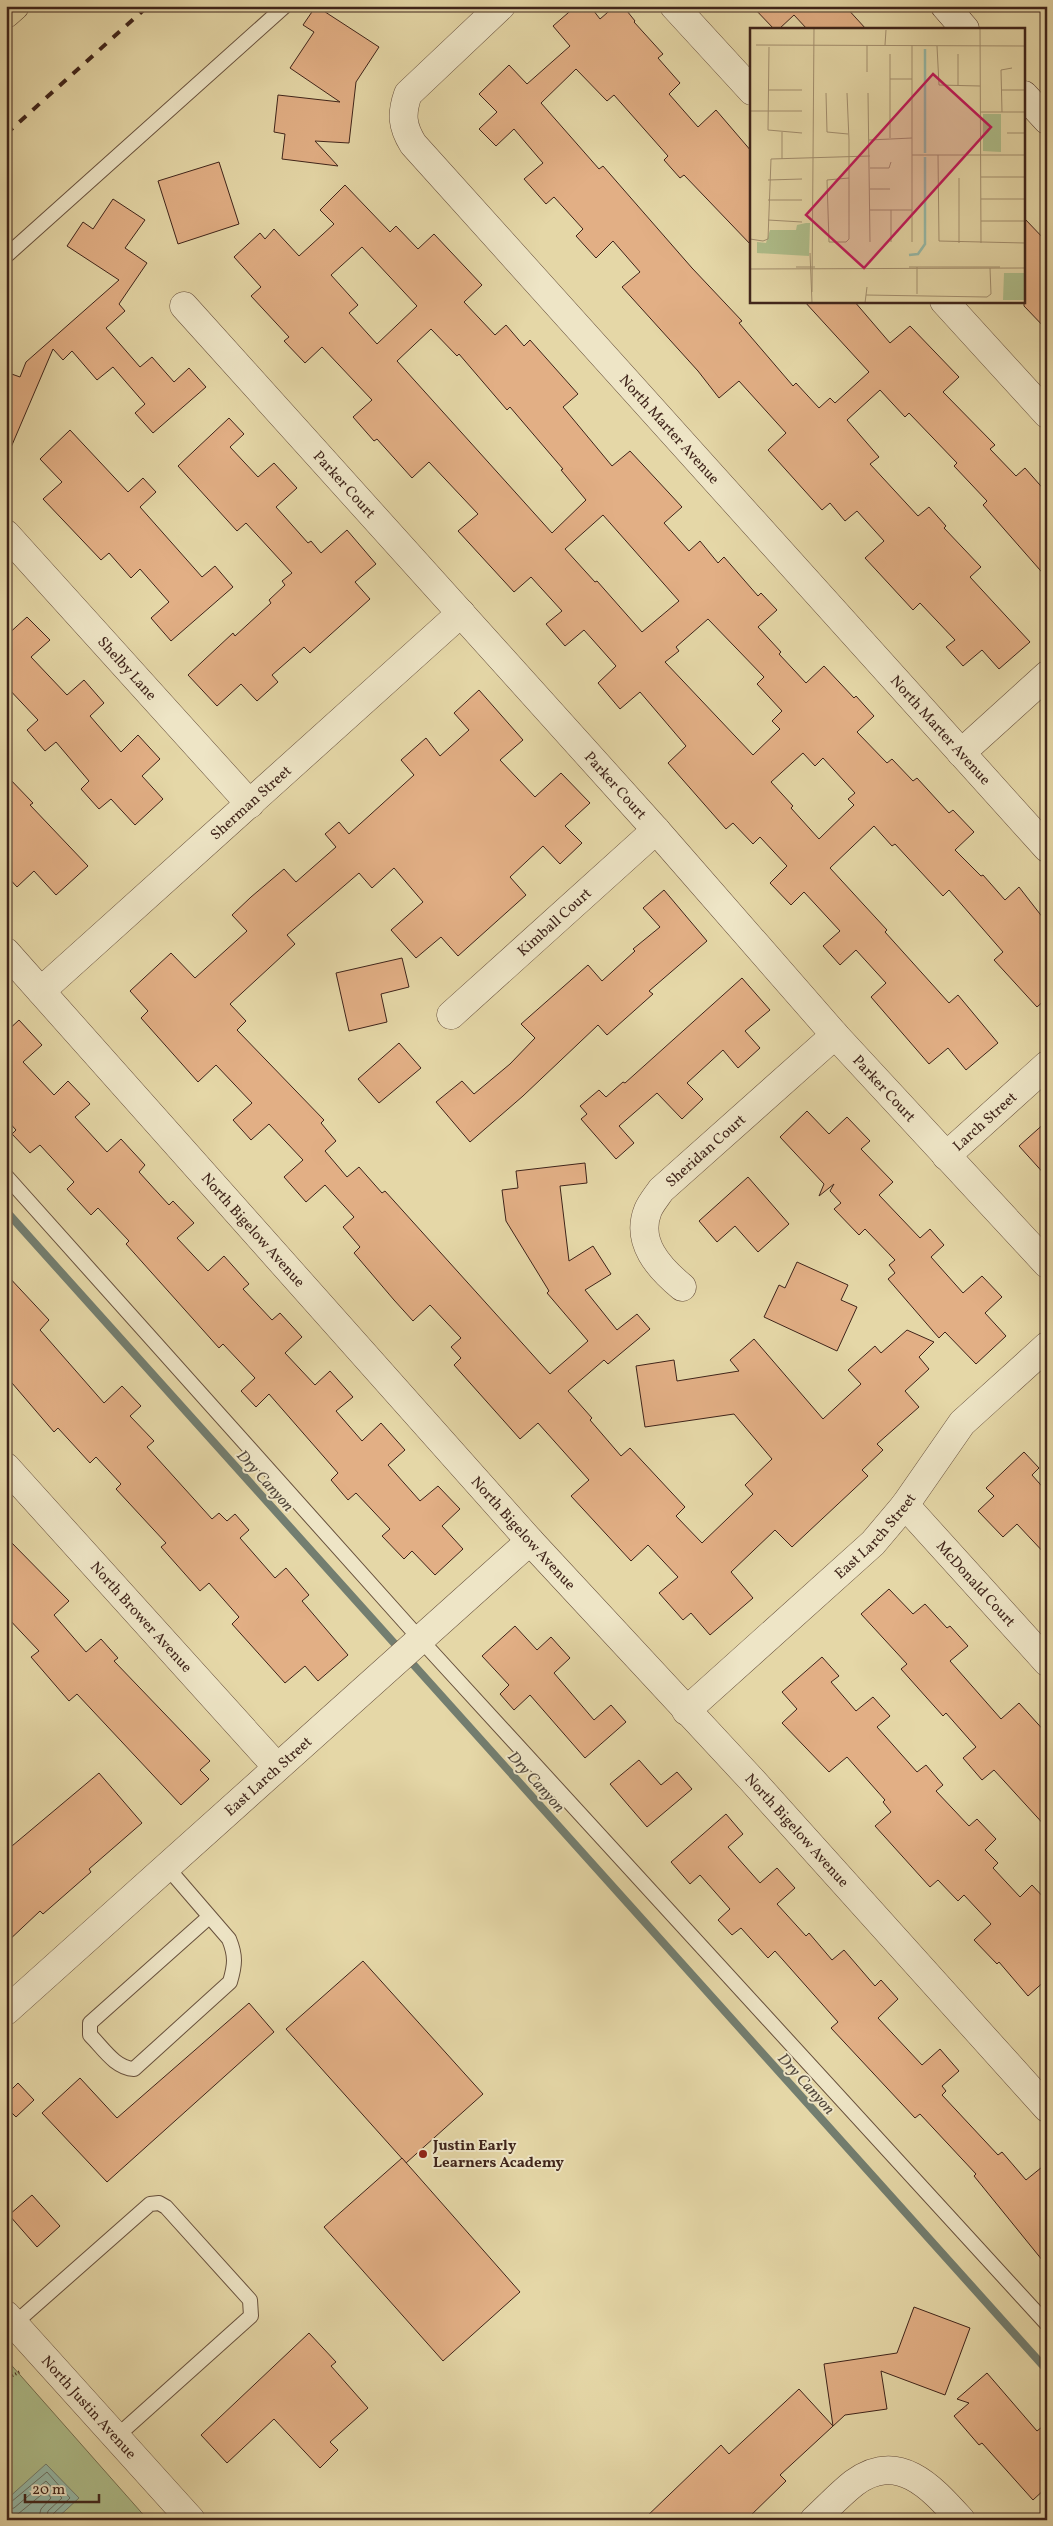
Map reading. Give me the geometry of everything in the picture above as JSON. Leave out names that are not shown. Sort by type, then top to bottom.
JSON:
[{"type":"main road","points":[[6,14],[15,6]]},
{"type":"street","name":"North Marter Avenue","points":[[501,6],[408,94],[402,111],[404,128],[413,144],[1047,848]]},
{"type":"street","points":[[674,6],[750,89]]},
{"type":"street","points":[[945,6],[964,28]]},
{"type":"street","points":[[1026,97],[1047,120]]},
{"type":"street","points":[[945,302],[1047,414]]},
{"type":"street","name":"Parker Court","points":[[184,306],[656,830],[835,1035],[1047,1264]]},
{"type":"street","name":"Shelby Lane","points":[[6,534],[250,804]]},
{"type":"street","name":"Sherman Street","points":[[41,991],[461,613]]},
{"type":"street","points":[[961,753],[1047,675]]},
{"type":"street","name":"Kimball Court","points":[[452,1015],[656,830]]},
{"type":"street","name":"North Bigelow Avenue","points":[[6,952],[530,1541],[751,1779],[1047,2108]]},
{"type":"street","name":"Sheridan Court","points":[[682,1287],[652,1258],[644,1234],[648,1210],[661,1190],[835,1035]]},
{"type":"street","name":"Larch Street","points":[[946,1156],[1047,1065]]},
{"type":"street","name":"East Larch Street","points":[[686,1711],[873,1543],[905,1505],[962,1423],[1047,1346]]},
{"type":"street","name":"North Brower Avenue","points":[[6,1467],[277,1767]]},
{"type":"street","name":"McDonald Court","points":[[905,1505],[1047,1662]]},
{"type":"street","name":"East Larch Street","points":[[6,2011],[530,1541]]},
{"type":"street","name":"North Justin Avenue","points":[[10,2320],[191,2520]]},
{"type":"street","points":[[814,2520],[855,2483],[872,2474],[896,2471],[914,2476],[934,2490],[961,2520]]},
{"type":"lane","points":[[6,256],[285,6]]},
{"type":"lane","points":[[6,1176],[418,1641],[1047,2324]]},
{"type":"lane","points":[[166,1866],[229,1939],[235,1954],[235,1964],[230,1982],[134,2069],[126,2068],[117,2063],[90,2035],[90,2022],[210,1917]]},
{"type":"lane","points":[[10,2320],[150,2204],[159,2203],[166,2207],[250,2300],[252,2316],[116,2437]]},
{"type":"path","points":[[6,2379],[21,2370]]},
{"type":"green space","points":[[6,2359],[148,2520],[6,2520]]},
{"type":"water","points":[[46,2464],[79,2498],[55,2520],[6,2520],[6,2500]]},
{"type":"building","points":[[316,6],[379,47],[356,82],[349,143],[315,141],[338,166],[282,159],[285,134],[274,132],[278,95],[340,102],[290,68],[314,32],[303,25]]},
{"type":"building","points":[[576,6],[590,6],[600,19],[615,6],[623,6],[634,22],[663,54],[658,58],[680,83],[669,94],[698,127],[716,110],[750,150],[750,244],[684,175],[680,178],[664,160],[668,156],[614,95],[607,101],[576,69],[541,103],[599,169],[603,166],[692,268],[742,321],[739,323],[793,386],[796,383],[819,408],[830,398],[835,403],[869,372],[805,302],[855,302],[890,343],[910,326],[959,377],[943,392],[995,445],[990,449],[1016,476],[1025,468],[1047,493],[1047,578],[983,505],[987,501],[954,466],[957,463],[909,413],[905,417],[880,390],[847,420],[879,457],[870,464],[918,516],[929,507],[946,526],[944,528],[981,567],[970,577],[1030,642],[999,669],[982,650],[963,666],[946,647],[955,640],[920,603],[913,610],[865,558],[884,541],[857,511],[845,521],[830,503],[822,510],[768,450],[786,433],[739,381],[719,398],[698,371],[622,287],[640,272],[613,241],[596,258],[576,236],[583,229],[554,197],[546,204],[524,179],[543,163],[514,129],[496,146],[479,129],[497,112],[479,94],[509,65],[527,84],[570,46],[553,26]]},
{"type":"building","points":[[752,6],[845,6],[865,28],[806,28],[794,15],[780,28],[773,28]]},
{"type":"building","points":[[219,162],[239,224],[178,244],[158,181]]},
{"type":"building","points":[[345,185],[390,232],[396,226],[418,249],[434,234],[482,285],[464,302],[495,335],[506,325],[524,346],[530,340],[578,394],[563,407],[612,466],[630,451],[682,507],[664,523],[689,551],[700,541],[718,563],[724,557],[758,596],[761,593],[777,610],[758,627],[781,652],[779,654],[806,683],[824,666],[854,698],[856,696],[874,716],[857,732],[887,763],[892,759],[913,781],[917,778],[949,813],[953,810],[974,832],[955,850],[981,876],[983,875],[1005,900],[1019,887],[1047,923],[1047,998],[1037,1007],[994,960],[1003,952],[949,890],[943,896],[895,844],[892,846],[874,826],[830,868],[887,930],[885,932],[949,1003],[958,995],[998,1043],[966,1070],[948,1048],[929,1064],[871,997],[886,983],[856,950],[840,965],[823,946],[840,931],[804,892],[791,905],[770,883],[787,866],[760,837],[753,844],[733,823],[726,829],[668,763],[686,746],[640,692],[620,709],[598,683],[616,666],[584,630],[565,646],[546,624],[562,611],[531,577],[514,592],[458,531],[478,514],[429,462],[412,478],[377,439],[374,441],[353,417],[372,400],[322,347],[305,363],[284,341],[289,337],[251,296],[261,287],[234,257],[260,233],[265,239],[274,229],[299,256],[334,224],[320,210]],"holes":[[[362,247],[417,306],[377,344],[349,313],[358,305],[331,275]],[[431,329],[457,356],[459,354],[507,410],[510,407],[563,469],[561,470],[586,500],[552,533],[397,361]],[[603,515],[679,601],[642,632],[597,581],[595,582],[565,549]],[[708,619],[764,677],[757,684],[782,711],[772,721],[780,729],[753,755],[665,662],[679,651],[676,647]],[[803,753],[815,766],[823,758],[855,793],[848,799],[854,805],[819,839],[791,808],[793,806],[771,782]]]},
{"type":"building","points":[[113,199],[145,220],[125,248],[147,263],[119,304],[125,311],[106,328],[140,367],[152,357],[174,382],[189,368],[206,387],[153,433],[135,413],[145,404],[113,367],[97,380],[72,351],[63,360],[53,349],[6,459],[6,372],[20,377],[26,362],[119,280],[67,246],[83,222],[93,229]]},
{"type":"building","points":[[1026,220],[1047,242],[1047,330],[1024,306],[1024,302],[1026,302]]},
{"type":"building","points":[[229,418],[244,434],[230,447],[258,477],[274,463],[297,488],[276,507],[308,543],[311,541],[321,553],[347,530],[376,564],[355,582],[370,599],[310,653],[304,647],[272,675],[278,682],[257,701],[241,684],[217,706],[188,675],[233,633],[235,636],[271,603],[269,600],[285,585],[282,581],[292,573],[246,523],[237,531],[178,466]]},
{"type":"building","points":[[70,430],[128,492],[143,478],[156,492],[140,507],[202,577],[215,566],[233,587],[171,641],[151,618],[169,602],[140,569],[131,578],[109,553],[101,560],[43,499],[62,482],[40,459]]},
{"type":"building","points":[[27,617],[50,640],[31,657],[67,695],[84,680],[104,703],[90,716],[121,752],[138,735],[160,759],[142,776],[163,799],[135,825],[111,799],[99,809],[81,789],[89,781],[56,742],[45,751],[27,730],[38,720],[6,686],[6,636]]},
{"type":"building","points":[[479,690],[523,740],[500,760],[535,797],[561,773],[590,803],[565,826],[582,843],[560,864],[543,846],[510,877],[526,895],[458,956],[441,937],[416,958],[391,930],[423,902],[394,868],[372,888],[359,873],[287,935],[295,944],[230,1004],[246,1021],[237,1030],[324,1120],[321,1123],[336,1141],[325,1151],[347,1177],[359,1167],[382,1193],[385,1191],[550,1374],[588,1341],[547,1293],[549,1291],[506,1221],[502,1190],[518,1188],[516,1171],[585,1163],[587,1183],[560,1186],[569,1261],[593,1246],[611,1274],[585,1290],[617,1330],[637,1314],[650,1329],[608,1364],[604,1360],[568,1391],[592,1418],[590,1420],[621,1456],[630,1448],[685,1507],[676,1516],[702,1543],[753,1494],[745,1485],[772,1459],[734,1414],[645,1427],[636,1366],[674,1360],[677,1381],[739,1371],[730,1360],[754,1339],[823,1419],[861,1384],[848,1370],[875,1346],[881,1353],[907,1330],[934,1342],[919,1357],[929,1369],[905,1391],[919,1407],[877,1444],[883,1450],[862,1470],[868,1476],[792,1547],[775,1530],[731,1572],[753,1598],[710,1635],[691,1613],[683,1620],[659,1593],[678,1577],[648,1545],[631,1561],[571,1496],[589,1480],[538,1423],[520,1439],[454,1365],[461,1358],[451,1347],[461,1338],[430,1305],[413,1321],[394,1300],[354,1253],[360,1247],[343,1227],[354,1217],[325,1185],[306,1202],[284,1177],[303,1160],[269,1124],[251,1140],[233,1120],[252,1103],[216,1065],[198,1082],[141,1018],[148,1011],[130,991],[171,953],[195,978],[247,931],[232,915],[251,897],[284,869],[296,882],[336,847],[325,834],[339,822],[349,834],[414,775],[401,760],[426,738],[440,756],[469,730],[454,713]]},
{"type":"building","points":[[6,775],[33,803],[30,805],[88,866],[56,895],[34,871],[17,887],[6,875]]},
{"type":"building","points":[[664,890],[707,941],[649,991],[653,994],[607,1035],[598,1025],[523,1096],[470,1142],[436,1102],[462,1081],[474,1094],[510,1064],[535,1038],[521,1024],[588,965],[602,981],[635,951],[633,949],[660,927],[643,908]]},
{"type":"building","points":[[402,958],[409,987],[381,994],[387,1022],[349,1031],[336,973]]},
{"type":"building","points":[[742,978],[770,1010],[745,1031],[760,1048],[738,1068],[723,1050],[687,1083],[703,1099],[682,1119],[657,1093],[619,1126],[634,1143],[616,1159],[581,1119],[587,1114],[580,1106],[599,1090],[606,1097],[623,1082],[625,1083]]},
{"type":"building","points":[[19,1020],[42,1045],[23,1062],[54,1095],[68,1081],[90,1104],[75,1117],[107,1152],[121,1139],[145,1165],[139,1172],[169,1205],[173,1201],[194,1223],[177,1238],[208,1271],[224,1256],[249,1284],[243,1289],[272,1320],[280,1313],[302,1337],[285,1353],[315,1385],[330,1371],[353,1397],[336,1411],[362,1441],[381,1423],[405,1450],[388,1465],[420,1501],[438,1486],[460,1509],[442,1526],[463,1549],[435,1575],[412,1551],[404,1559],[382,1536],[390,1529],[356,1493],[348,1500],[331,1480],[338,1473],[269,1394],[256,1407],[241,1391],[255,1378],[223,1344],[219,1348],[126,1244],[129,1241],[98,1208],[91,1215],[67,1189],[74,1182],[40,1145],[30,1153],[12,1134],[16,1130],[6,1119],[6,1032]]},
{"type":"building","points":[[399,1043],[421,1068],[379,1103],[358,1079]]},
{"type":"building","points":[[807,1111],[829,1134],[847,1117],[870,1141],[861,1149],[893,1182],[879,1195],[920,1238],[930,1229],[944,1245],[931,1257],[963,1293],[982,1276],[1002,1297],[985,1313],[1006,1336],[976,1364],[945,1332],[939,1338],[888,1279],[895,1273],[889,1265],[895,1260],[865,1229],[859,1235],[834,1209],[841,1203],[830,1191],[834,1184],[819,1196],[824,1184],[780,1137]]},
{"type":"building","points":[[1047,1121],[1047,1177],[1019,1146]]},
{"type":"building","points":[[748,1177],[789,1224],[758,1252],[735,1226],[717,1242],[699,1221]]},
{"type":"building","points":[[797,1262],[848,1285],[841,1300],[857,1307],[837,1351],[764,1317],[779,1285],[785,1288]]},
{"type":"building","points":[[6,1274],[49,1320],[40,1330],[104,1403],[122,1386],[141,1406],[130,1416],[154,1441],[147,1447],[212,1519],[219,1513],[227,1521],[235,1514],[249,1530],[240,1538],[275,1578],[286,1568],[309,1595],[302,1601],[348,1655],[318,1681],[305,1666],[285,1683],[232,1624],[239,1617],[209,1583],[200,1591],[161,1547],[166,1543],[116,1489],[121,1484],[96,1457],[90,1463],[58,1428],[54,1432],[6,1376]]},
{"type":"building","points":[[1024,1452],[1039,1468],[1032,1475],[1047,1492],[1047,1556],[1017,1524],[1003,1537],[978,1511],[994,1496],[986,1488]]},
{"type":"building","points":[[6,1537],[69,1601],[54,1615],[86,1652],[101,1639],[118,1658],[114,1661],[210,1761],[200,1770],[209,1779],[181,1805],[77,1694],[69,1701],[31,1657],[39,1651],[6,1616]]},
{"type":"building","points":[[889,1589],[913,1614],[925,1604],[947,1628],[950,1626],[968,1646],[950,1661],[1001,1719],[1019,1703],[1047,1734],[1047,1828],[994,1770],[982,1780],[963,1758],[976,1747],[946,1713],[943,1716],[901,1669],[907,1664],[861,1614]]},
{"type":"building","points":[[515,1626],[537,1650],[551,1637],[570,1658],[554,1673],[594,1720],[611,1705],[626,1722],[585,1758],[530,1695],[514,1710],[500,1694],[509,1685],[482,1656]]},
{"type":"building","points":[[822,1657],[839,1676],[831,1682],[856,1711],[873,1697],[890,1716],[877,1727],[917,1772],[926,1765],[943,1785],[936,1791],[969,1826],[977,1819],[996,1839],[985,1850],[998,1863],[993,1868],[1020,1897],[1032,1885],[1047,1901],[1047,1979],[1028,1996],[999,1962],[997,1964],[974,1940],[991,1924],[964,1895],[958,1901],[938,1880],[930,1887],[875,1826],[891,1812],[883,1802],[885,1800],[847,1757],[829,1772],[782,1723],[797,1709],[782,1692]]},
{"type":"building","points":[[639,1760],[661,1785],[677,1772],[692,1789],[647,1827],[610,1784]]},
{"type":"building","points":[[99,1773],[142,1823],[89,1869],[91,1872],[43,1914],[40,1911],[6,1943],[6,1851]]},
{"type":"building","points":[[726,1814],[743,1834],[728,1847],[760,1883],[777,1868],[795,1888],[777,1904],[806,1936],[809,1933],[832,1960],[844,1950],[875,1986],[881,1980],[898,1999],[878,2018],[922,2065],[940,2049],[959,2071],[942,2086],[946,2091],[942,2095],[998,2155],[1002,2152],[1026,2180],[1047,2163],[1047,2266],[974,2176],[976,2174],[920,2114],[915,2118],[831,2028],[838,2022],[775,1951],[768,1958],[741,1928],[732,1935],[718,1920],[730,1909],[700,1875],[690,1884],[671,1862]]},
{"type":"building","points":[[363,1961],[483,2094],[406,2163],[286,2029]]},
{"type":"building","points":[[249,2003],[274,2032],[107,2182],[42,2113],[80,2078],[117,2118]]},
{"type":"building","points":[[18,2083],[34,2100],[16,2117],[6,2107],[6,2095]]},
{"type":"building","points":[[402,2158],[520,2292],[443,2361],[324,2227]]},
{"type":"building","points":[[32,2195],[60,2226],[37,2247],[9,2215]]},
{"type":"building","points":[[914,2307],[970,2328],[945,2395],[881,2371],[887,2409],[845,2415],[780,2475],[786,2481],[746,2520],[643,2520],[721,2445],[729,2454],[799,2389],[833,2426],[824,2364],[897,2353]]},
{"type":"building","points":[[309,2333],[336,2362],[331,2366],[368,2408],[330,2442],[338,2450],[320,2468],[274,2419],[227,2463],[201,2435]]},
{"type":"building","points":[[987,2373],[1037,2431],[1047,2423],[1047,2487],[1033,2500],[982,2443],[979,2445],[954,2416],[969,2403],[957,2399]]},
{"type":"waterway","name":"Dry Canyon","points":[[6,1211],[1047,2370]]},
{"type":"railway","points":[[6,134],[148,6]]},
{"type":"place","name":"Justin Early Learners Academy","points":[[423,2154]]}]
